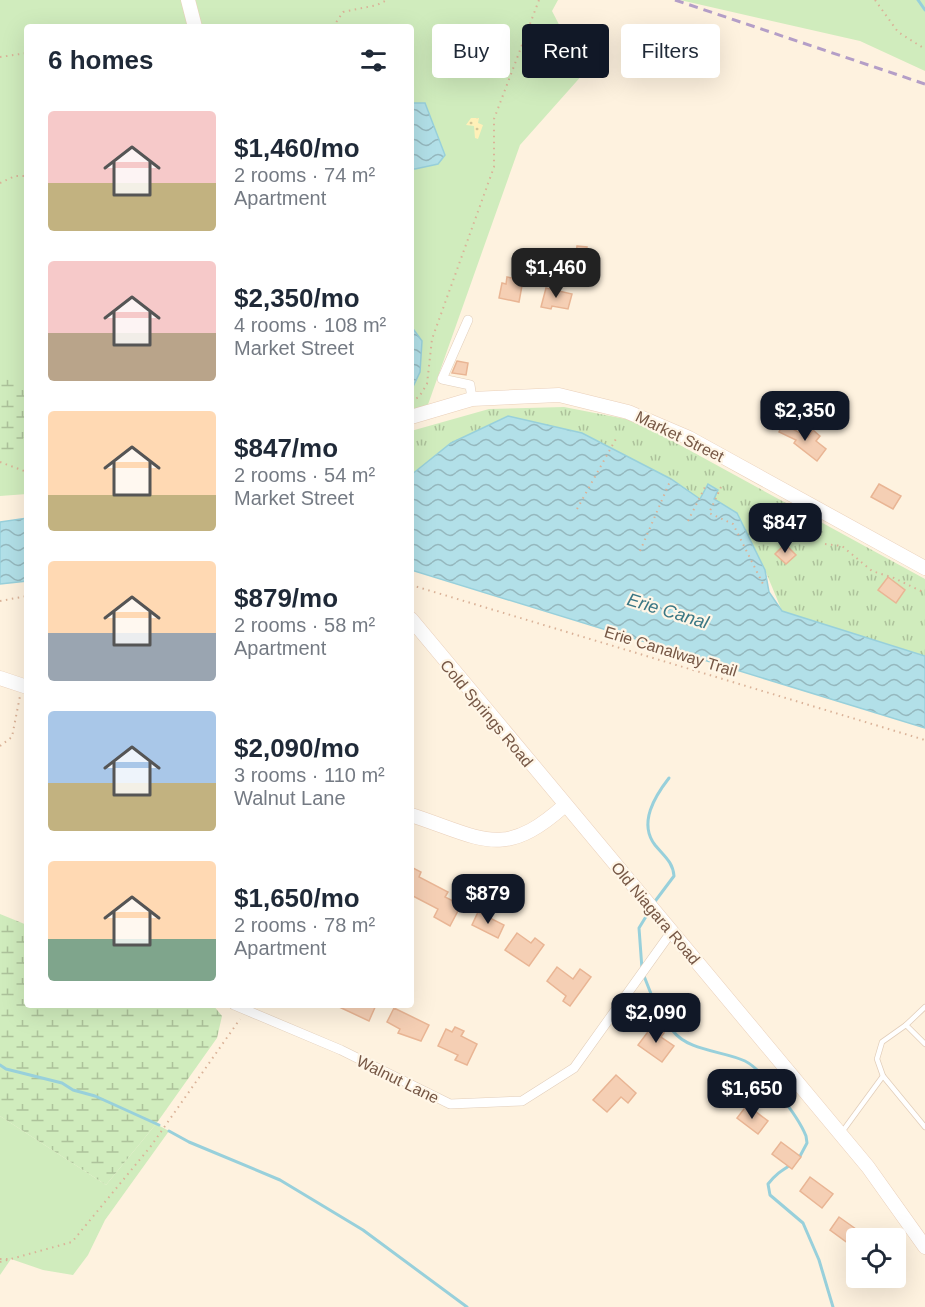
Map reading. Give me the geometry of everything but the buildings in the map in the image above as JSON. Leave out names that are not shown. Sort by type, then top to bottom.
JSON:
[{"type":"street","points":[[188,0],[194,24]]},
{"type":"street","points":[[468,320],[442,379],[470,385],[472,399]]},
{"type":"street","name":"Market Street","points":[[414,416],[472,399],[559,395],[628,412],[689,438],[925,568]]},
{"type":"street","name":"Cold Springs Road","points":[[414,623],[565,805]]},
{"type":"street","points":[[0,678],[24,686]]},
{"type":"street","points":[[414,816],[476,836],[507,840],[534,830],[565,805]]},
{"type":"street","name":"Old Niagara Road","points":[[565,805],[841,1134],[877,1179],[925,1246]]},
{"type":"street","name":"Walnut Lane","points":[[241,1008],[341,1050],[450,1104],[522,1101],[574,1068],[672,931]]},
{"type":"lane","points":[[925,1007],[906,1025],[882,1042],[877,1059],[883,1076],[925,1127]]},
{"type":"lane","points":[[906,1025],[925,1044]]},
{"type":"lane","points":[[841,1134],[883,1076]]},
{"type":"path","points":[[335,24],[343,12],[377,5],[387,0]]},
{"type":"path","points":[[414,400],[419,397],[428,384],[432,339],[494,167],[494,119],[539,0]]},
{"type":"path","points":[[875,0],[898,32],[925,48]]},
{"type":"path","points":[[0,57],[24,53]]},
{"type":"path","points":[[0,183],[15,176],[24,176]]},
{"type":"path","points":[[577,509],[617,437]]},
{"type":"path","points":[[0,462],[24,471]]},
{"type":"path","points":[[640,551],[671,479]]},
{"type":"path","points":[[688,521],[706,485]]},
{"type":"path","points":[[721,487],[709,513],[733,524],[764,586]]},
{"type":"path","points":[[825,544],[842,546],[872,571],[894,578],[925,593]]},
{"type":"path","name":"Erie Canalway Trail","points":[[414,586],[925,740]]},
{"type":"path","points":[[0,601],[24,597]]},
{"type":"path","points":[[0,746],[12,737],[17,703]]},
{"type":"path","points":[[0,1261],[72,1242],[151,1146],[246,1010]]},
{"type":"green space","points":[[0,0],[558,0],[552,11],[559,24],[522,24],[522,78],[580,78],[520,145],[425,413],[414,415],[414,24],[24,24],[24,494],[0,496]]},
{"type":"green space","points":[[680,0],[925,0],[925,71],[860,41]]},
{"type":"green space","points":[[0,379],[9,380],[24,391],[24,435],[17,449],[10,453],[0,453]]},
{"type":"green space","points":[[564,407],[636,421],[925,579],[925,656],[782,611],[765,570],[451,443],[414,473],[414,430],[489,409]]},
{"type":"green space","points":[[0,914],[24,924],[24,1008],[215,1008],[222,1016],[217,1038],[156,1124],[106,1185],[0,1116]]},
{"type":"green space","points":[[0,1116],[106,1185],[156,1124],[169,1131],[105,1220],[88,1255],[73,1275],[43,1270],[11,1259],[0,1275]]},
{"type":"sand","points":[[471,118],[479,118],[478,123],[483,125],[478,139],[475,138],[474,126],[466,125]]},
{"type":"water","points":[[414,103],[425,103],[445,155],[438,164],[415,169]]},
{"type":"water","points":[[414,330],[422,341],[420,372],[414,385]]},
{"type":"water","name":"Erie Canal","points":[[508,416],[582,433],[671,479],[700,499],[708,484],[718,490],[714,499],[737,513],[765,570],[769,592],[782,611],[925,656],[925,728],[414,571],[414,473],[451,443]]},
{"type":"water","points":[[24,518],[24,581],[0,584],[0,522]]},
{"type":"waterway","points":[[918,0],[925,10]]},
{"type":"waterway","points":[[653,904],[674,876],[670,863],[655,845],[648,828],[650,810],[669,778]]},
{"type":"waterway","points":[[642,969],[639,928],[650,910]]},
{"type":"waterway","points":[[644,976],[659,1011],[680,1038],[697,1047],[745,1061],[770,1083],[796,1117],[806,1136],[807,1143],[799,1158]]},
{"type":"waterway","points":[[0,1065],[6,1069],[62,1083],[73,1090],[95,1096],[159,1125]]},
{"type":"waterway","points":[[169,1131],[189,1142],[280,1180],[363,1230],[467,1307]]},
{"type":"waterway","points":[[792,1164],[768,1184],[770,1195],[803,1223],[819,1260],[833,1307]]},
{"type":"railway","points":[[675,0],[925,84]]}]
